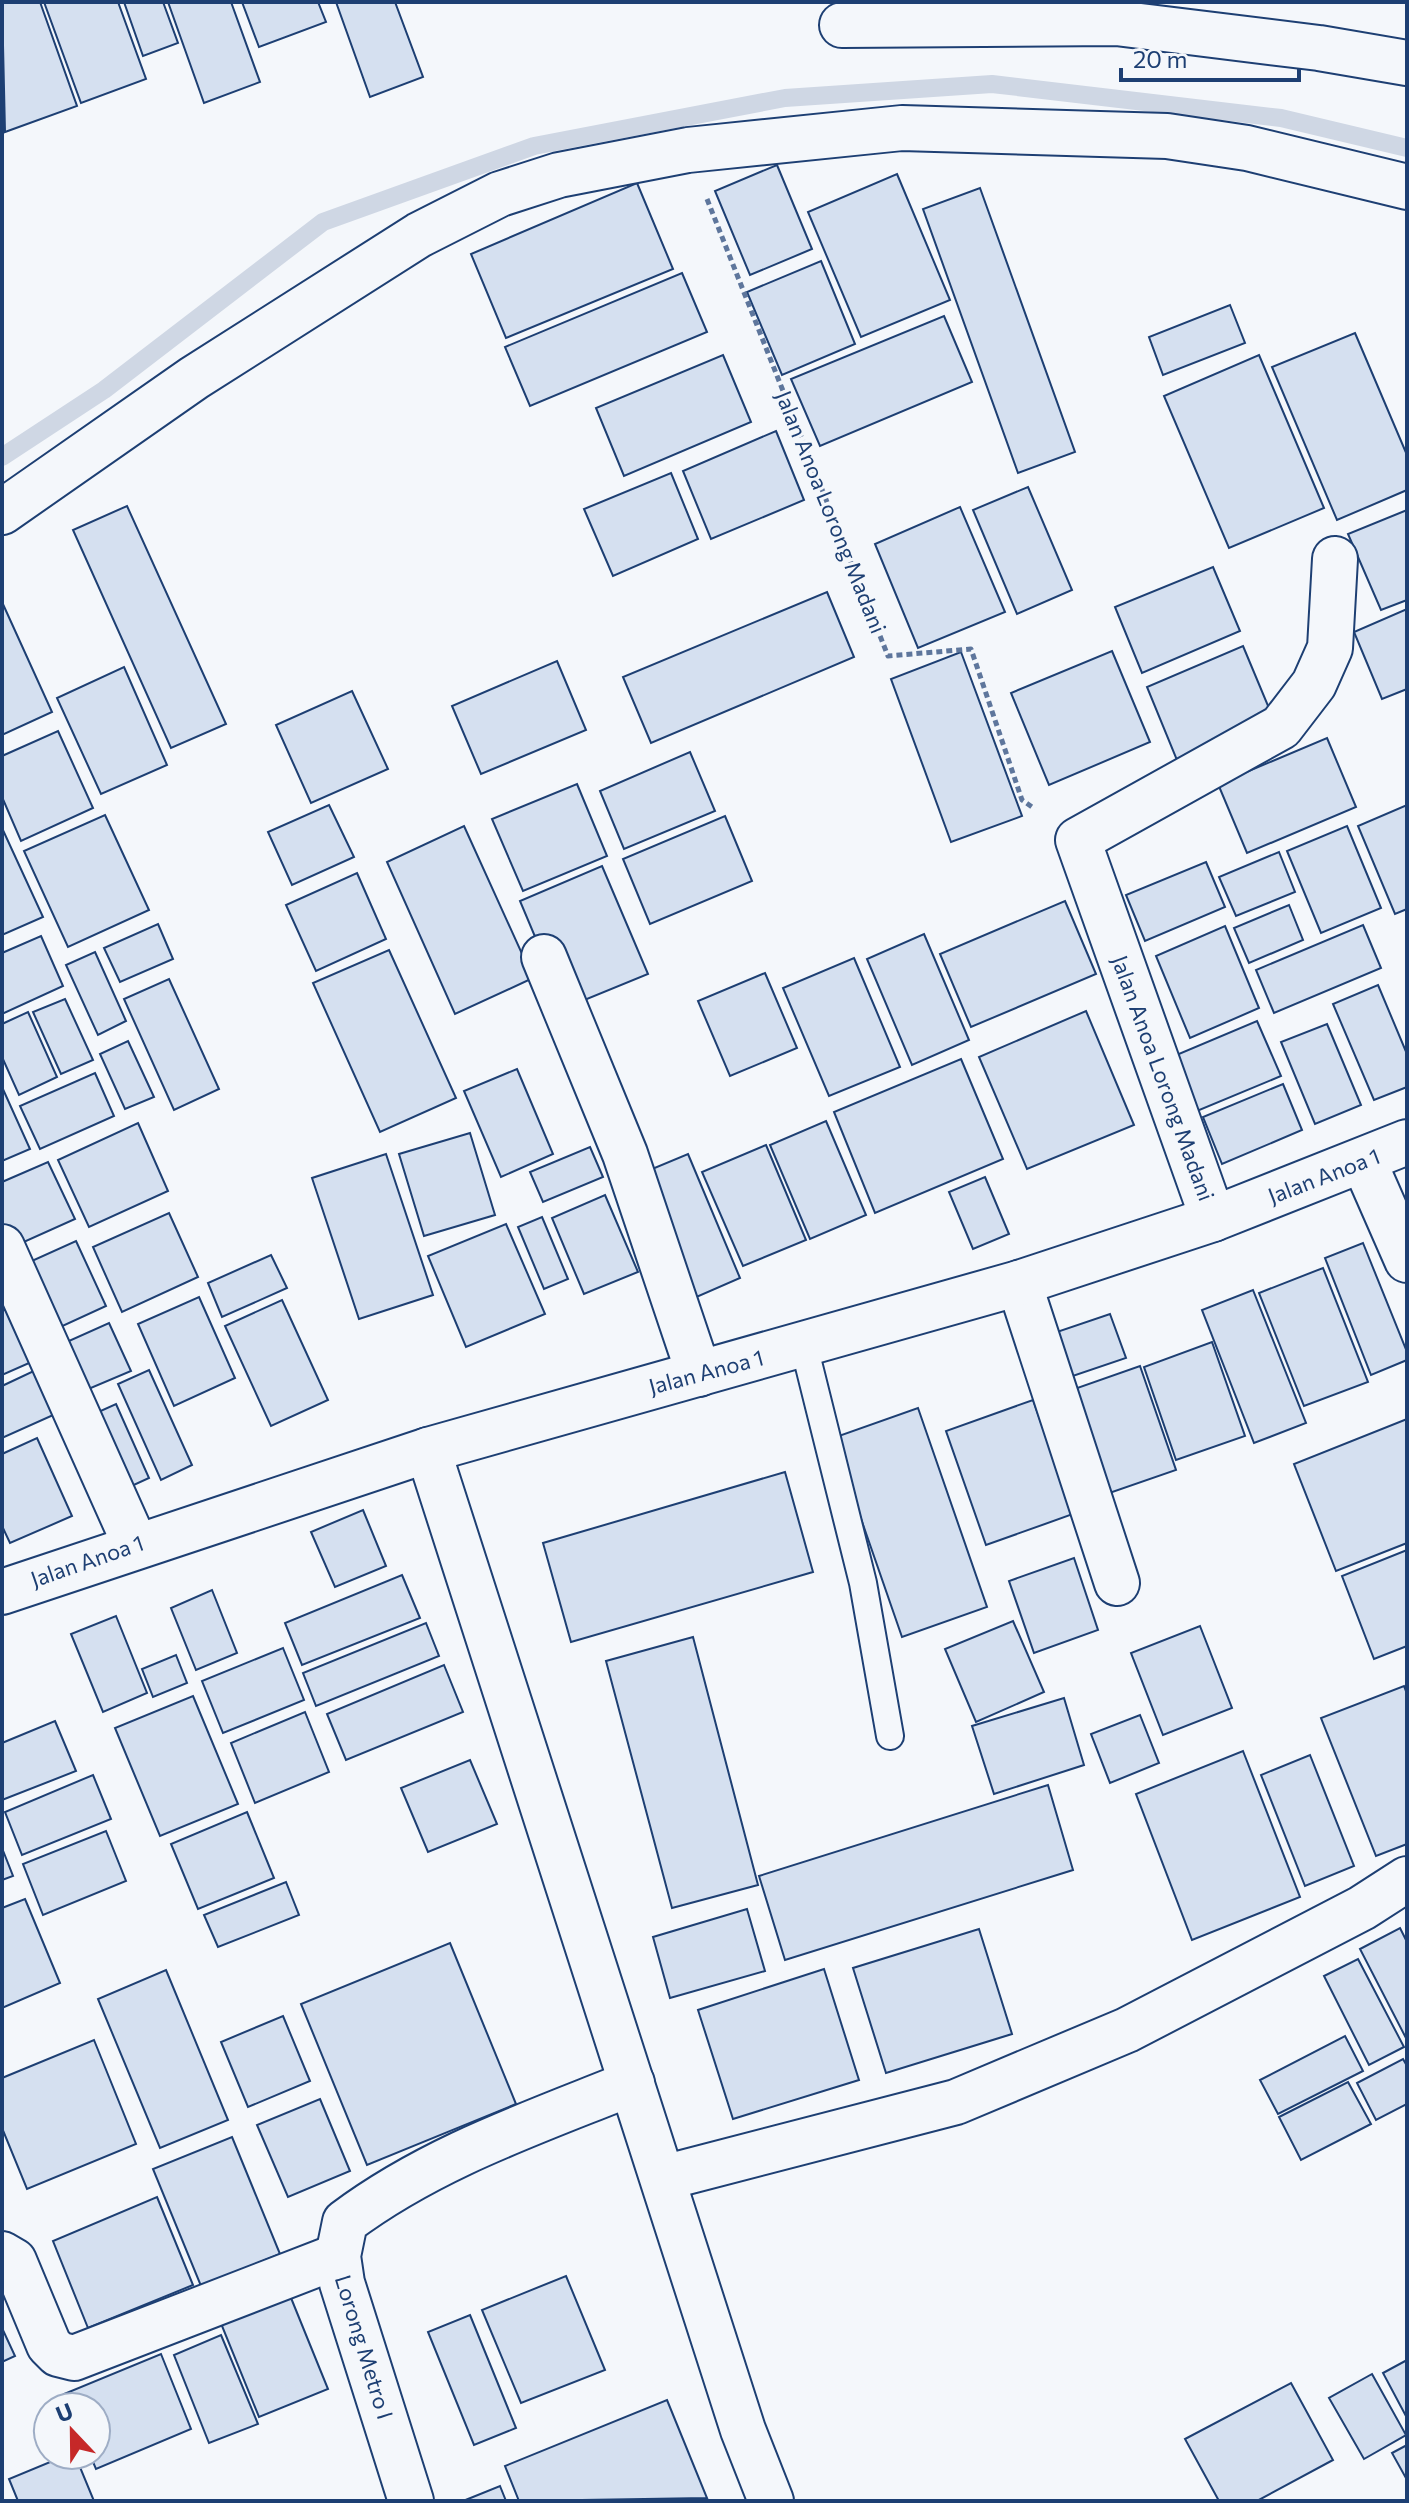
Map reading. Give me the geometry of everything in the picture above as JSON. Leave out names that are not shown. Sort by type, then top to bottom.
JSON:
[{"type":"street","points":[[842,25],[1116,23],[1319,48],[1407,63]]},
{"type":"street","points":[[2,512],[194,378],[419,235],[471,207],[559,175],[688,150],[902,128],[1167,136],[1247,148],[1407,187]]},
{"type":"street","points":[[1078,840],[1281,727],[1314,684],[1330,648],[1335,559]]},
{"type":"street","name":"Jalan Anoa Lorong Madani","points":[[1078,840],[1213,1219]]},
{"type":"street","points":[[544,957],[625,1154],[699,1374]]},
{"type":"street","name":"Jalan Anoa 1","points":[[2,1592],[135,1544],[428,1450],[1019,1283],[1213,1219],[1364,1162],[1407,1142]]},
{"type":"street","points":[[1364,1162],[1407,1260]]},
{"type":"street","points":[[2,1247],[135,1544]]},
{"type":"street","points":[[1019,1283],[1117,1583]]},
{"type":"street","points":[[428,1450],[743,2430],[771,2501]]},
{"type":"street","points":[[663,2178],[956,2102],[1127,2030],[1362,1908],[1407,1879]]},
{"type":"street","name":"Lorong Metro I","points":[[411,2501],[342,2283],[338,2256],[345,2222],[379,2197],[449,2157],[632,2083]]},
{"type":"street","points":[[2,2254],[14,2261],[49,2345],[58,2354],[74,2358],[338,2256]]},
{"type":"lane","points":[[804,1346],[863,1583],[890,1736]]},
{"type":"path","name":"Jalan Anoa Lorong Madani","points":[[688,150],[888,656],[971,649],[1022,800],[1078,840]]},
{"type":"building","points":[[2,2],[40,2],[77,106],[5,132]]},
{"type":"building","points":[[44,2],[118,2],[146,79],[81,103]]},
{"type":"building","points":[[124,2],[163,2],[178,43],[143,56]]},
{"type":"building","points":[[168,2],[231,2],[260,82],[204,103]]},
{"type":"building","points":[[242,2],[318,2],[326,22],[259,47]]},
{"type":"building","points":[[336,2],[395,2],[423,77],[370,97]]},
{"type":"building","points":[[777,165],[812,249],[750,275],[715,191]]},
{"type":"building","points":[[897,174],[950,300],[861,337],[808,212]]},
{"type":"building","points":[[637,183],[673,269],[506,338],[471,254]]},
{"type":"building","points":[[980,188],[1075,452],[1018,473],[923,209]]},
{"type":"building","points":[[821,261],[855,344],[782,375],[747,292]]},
{"type":"building","points":[[682,273],[707,332],[530,406],[505,347]]},
{"type":"building","points":[[1230,305],[1245,343],[1163,375],[1149,337]]},
{"type":"building","points":[[944,316],[972,382],[820,446],[791,379]]},
{"type":"building","points":[[1355,333],[1407,455],[1407,490],[1337,520],[1272,367]]},
{"type":"building","points":[[723,355],[751,422],[624,476],[596,408]]},
{"type":"building","points":[[1259,355],[1324,508],[1229,548],[1164,396]]},
{"type":"building","points":[[776,431],[804,500],[711,539],[683,471]]},
{"type":"building","points":[[671,473],[698,539],[613,576],[584,509]]},
{"type":"building","points":[[1028,487],[1072,590],[1017,614],[973,510]]},
{"type":"building","points":[[127,506],[226,724],[171,748],[73,530]]},
{"type":"building","points":[[960,507],[1005,612],[918,648],[875,544]]},
{"type":"building","points":[[1407,510],[1407,600],[1381,610],[1348,534]]},
{"type":"building","points":[[1213,567],[1240,631],[1142,673],[1115,607]]},
{"type":"building","points":[[827,592],[854,657],[651,743],[623,677]]},
{"type":"building","points":[[2,602],[52,712],[2,735]]},
{"type":"building","points":[[1407,609],[1407,689],[1382,699],[1354,632]]},
{"type":"building","points":[[1243,646],[1276,725],[1179,765],[1147,687]]},
{"type":"building","points":[[1112,651],[1150,742],[1049,785],[1011,693]]},
{"type":"building","points":[[961,652],[1022,816],[951,842],[891,679]]},
{"type":"building","points":[[557,661],[586,730],[481,774],[452,706]]},
{"type":"building","points":[[124,667],[167,765],[101,794],[57,698]]},
{"type":"building","points":[[352,691],[388,769],[311,803],[276,725]]},
{"type":"building","points":[[58,731],[93,808],[21,841],[2,797],[2,756]]},
{"type":"building","points":[[1327,738],[1356,807],[1247,853],[1218,784]]},
{"type":"building","points":[[690,752],[715,811],[624,849],[600,791]]},
{"type":"building","points":[[577,784],[607,856],[523,891],[492,819]]},
{"type":"building","points":[[329,805],[354,857],[292,885],[268,832]]},
{"type":"building","points":[[1407,805],[1407,909],[1395,914],[1358,826]]},
{"type":"building","points":[[105,815],[149,910],[68,947],[24,851]]},
{"type":"building","points":[[725,816],[752,881],[650,924],[623,859]]},
{"type":"building","points":[[464,826],[533,978],[455,1014],[387,862]]},
{"type":"building","points":[[1347,826],[1381,908],[1321,933],[1287,851]]},
{"type":"building","points":[[2,828],[43,917],[2,935]]},
{"type":"building","points":[[1279,852],[1295,892],[1236,916],[1219,877]]},
{"type":"building","points":[[1206,862],[1225,907],[1145,941],[1126,895]]},
{"type":"building","points":[[602,866],[648,974],[565,1008],[520,901]]},
{"type":"building","points":[[357,873],[386,939],[316,971],[286,905]]},
{"type":"building","points":[[1065,901],[1096,974],[971,1027],[940,954]]},
{"type":"building","points":[[1289,905],[1303,940],[1249,963],[1234,928]]},
{"type":"building","points":[[158,924],[173,959],[120,982],[104,948]]},
{"type":"building","points":[[1363,925],[1381,968],[1274,1013],[1256,970]]},
{"type":"building","points":[[1225,926],[1259,1008],[1190,1038],[1156,956]]},
{"type":"building","points":[[924,934],[969,1040],[912,1065],[867,959]]},
{"type":"building","points":[[41,936],[63,986],[2,1014],[2,953]]},
{"type":"building","points":[[389,950],[456,1098],[380,1132],[313,983]]},
{"type":"building","points":[[95,952],[126,1021],[98,1035],[66,965]]},
{"type":"building","points":[[854,958],[900,1067],[829,1096],[783,988]]},
{"type":"building","points":[[765,973],[797,1048],[730,1076],[698,1001]]},
{"type":"building","points":[[169,979],[219,1089],[174,1110],[124,999]]},
{"type":"building","points":[[1378,985],[1407,1054],[1407,1087],[1374,1100],[1333,1004]]},
{"type":"building","points":[[65,999],[93,1060],[61,1074],[33,1012]]},
{"type":"building","points":[[1086,1011],[1134,1125],[1027,1169],[979,1057]]},
{"type":"building","points":[[28,1012],[57,1077],[19,1095],[2,1057],[2,1024]]},
{"type":"building","points":[[1257,1021],[1281,1076],[1197,1111],[1174,1056]]},
{"type":"building","points":[[1327,1024],[1361,1105],[1315,1124],[1281,1042]]},
{"type":"building","points":[[128,1041],[154,1097],[125,1109],[100,1054]]},
{"type":"building","points":[[961,1059],[1003,1159],[875,1213],[834,1112]]},
{"type":"building","points":[[517,1069],[553,1154],[501,1177],[464,1091]]},
{"type":"building","points":[[95,1073],[114,1116],[40,1149],[20,1106]]},
{"type":"building","points":[[1283,1084],[1302,1130],[1222,1164],[1203,1117]]},
{"type":"building","points":[[2,1087],[30,1149],[2,1161]]},
{"type":"building","points":[[826,1121],[866,1215],[810,1239],[770,1145]]},
{"type":"building","points":[[138,1123],[168,1191],[89,1227],[58,1160]]},
{"type":"building","points":[[470,1133],[495,1215],[424,1236],[399,1154]]},
{"type":"building","points":[[766,1145],[806,1240],[743,1266],[702,1172]]},
{"type":"building","points":[[590,1147],[603,1177],[543,1202],[530,1172]]},
{"type":"building","points":[[386,1154],[433,1295],[359,1319],[312,1178]]},
{"type":"building","points":[[688,1154],[740,1278],[669,1309],[616,1184]]},
{"type":"building","points":[[48,1162],[75,1219],[6,1250],[2,1242],[2,1182]]},
{"type":"building","points":[[985,1177],[1009,1234],[973,1249],[949,1192]]},
{"type":"building","points":[[605,1195],[638,1272],[584,1294],[552,1218]]},
{"type":"building","points":[[169,1213],[198,1277],[122,1312],[93,1247]]},
{"type":"building","points":[[542,1217],[568,1279],[544,1289],[518,1227]]},
{"type":"building","points":[[506,1224],[545,1314],[466,1347],[428,1256]]},
{"type":"building","points":[[76,1241],[106,1306],[43,1335],[14,1269]]},
{"type":"building","points":[[1363,1243],[1407,1352],[1407,1360],[1371,1375],[1325,1258]]},
{"type":"building","points":[[271,1255],[287,1288],[222,1317],[208,1283]]},
{"type":"building","points":[[1323,1268],[1368,1382],[1304,1406],[1259,1293]]},
{"type":"building","points":[[1253,1290],[1306,1423],[1254,1443],[1202,1310]]},
{"type":"building","points":[[199,1297],[235,1378],[174,1406],[138,1324]]},
{"type":"building","points":[[282,1300],[328,1400],[271,1426],[225,1326]]},
{"type":"building","points":[[12,1306],[36,1360],[2,1375],[2,1311]]},
{"type":"building","points":[[1110,1314],[1126,1358],[1055,1382],[1039,1338]]},
{"type":"building","points":[[109,1323],[131,1371],[72,1396],[51,1349]]},
{"type":"building","points":[[1212,1342],[1245,1436],[1176,1460],[1144,1367]]},
{"type":"building","points":[[1140,1366],[1176,1470],[1095,1498],[1060,1394]]},
{"type":"building","points":[[40,1368],[60,1412],[2,1438],[2,1386]]},
{"type":"building","points":[[149,1370],[192,1465],[161,1480],[118,1384]]},
{"type":"building","points":[[1033,1400],[1073,1514],[986,1545],[946,1431]]},
{"type":"building","points":[[116,1404],[149,1478],[99,1501],[65,1427]]},
{"type":"building","points":[[918,1408],[987,1607],[902,1637],[833,1438]]},
{"type":"building","points":[[1407,1419],[1407,1543],[1336,1571],[1294,1464]]},
{"type":"building","points":[[37,1438],[72,1516],[10,1543],[2,1526],[2,1454]]},
{"type":"building","points":[[785,1472],[813,1572],[571,1642],[543,1543]]},
{"type":"building","points":[[363,1510],[386,1566],[335,1587],[311,1532]]},
{"type":"building","points":[[1407,1550],[1407,1646],[1374,1659],[1342,1576]]},
{"type":"building","points":[[1074,1558],[1098,1630],[1034,1653],[1009,1581]]},
{"type":"building","points":[[402,1575],[420,1618],[302,1665],[285,1623]]},
{"type":"building","points":[[212,1590],[237,1653],[196,1670],[171,1608]]},
{"type":"building","points":[[116,1616],[147,1693],[103,1712],[71,1634]]},
{"type":"building","points":[[1013,1621],[1044,1692],[976,1722],[945,1649]]},
{"type":"building","points":[[426,1623],[439,1656],[316,1706],[303,1673]]},
{"type":"building","points":[[1200,1626],[1232,1708],[1163,1735],[1131,1653]]},
{"type":"building","points":[[693,1637],[758,1885],[672,1908],[606,1661]]},
{"type":"building","points":[[283,1648],[304,1700],[223,1733],[202,1681]]},
{"type":"building","points":[[176,1655],[187,1683],[153,1697],[142,1669]]},
{"type":"building","points":[[444,1665],[463,1712],[346,1760],[327,1714]]},
{"type":"building","points":[[1404,1686],[1407,1694],[1407,1844],[1376,1856],[1321,1718]]},
{"type":"building","points":[[193,1696],[238,1804],[160,1836],[115,1728]]},
{"type":"building","points":[[1064,1698],[1084,1765],[994,1794],[972,1726]]},
{"type":"building","points":[[305,1712],[329,1772],[255,1803],[231,1743]]},
{"type":"building","points":[[1140,1715],[1159,1763],[1110,1783],[1091,1734]]},
{"type":"building","points":[[55,1721],[76,1771],[2,1800],[2,1743]]},
{"type":"building","points":[[1243,1751],[1300,1897],[1192,1940],[1136,1794]]},
{"type":"building","points":[[1310,1755],[1354,1866],[1305,1886],[1261,1775]]},
{"type":"building","points":[[470,1760],[497,1824],[428,1852],[401,1788]]},
{"type":"building","points":[[93,1775],[111,1819],[22,1855],[5,1812]]},
{"type":"building","points":[[1048,1785],[1073,1870],[785,1960],[759,1876]]},
{"type":"building","points":[[247,1812],[274,1878],[198,1909],[171,1844]]},
{"type":"building","points":[[106,1831],[126,1881],[43,1915],[23,1864]]},
{"type":"building","points":[[2,1848],[13,1876],[2,1880]]},
{"type":"building","points":[[286,1882],[299,1915],[218,1947],[204,1915]]},
{"type":"building","points":[[25,1899],[60,1983],[2,2008],[2,1908]]},
{"type":"building","points":[[747,1909],[765,1971],[670,1998],[653,1937]]},
{"type":"building","points":[[1400,1928],[1407,1942],[1407,2040],[1360,1949]]},
{"type":"building","points":[[979,1929],[1012,2034],[886,2073],[853,1968]]},
{"type":"building","points":[[450,1943],[516,2104],[367,2165],[301,2004]]},
{"type":"building","points":[[1358,1959],[1404,2047],[1369,2065],[1324,1976]]},
{"type":"building","points":[[824,1969],[859,2080],[733,2119],[698,2010]]},
{"type":"building","points":[[166,1970],[228,2120],[160,2148],[98,1999]]},
{"type":"building","points":[[283,2016],[310,2081],[248,2107],[221,2042]]},
{"type":"building","points":[[1345,2036],[1363,2071],[1278,2114],[1260,2080]]},
{"type":"building","points":[[94,2040],[136,2144],[27,2189],[2,2128],[2,2078]]},
{"type":"building","points":[[1403,2059],[1407,2066],[1407,2104],[1376,2120],[1357,2083]]},
{"type":"building","points":[[1348,2082],[1371,2124],[1301,2160],[1279,2117]]},
{"type":"building","points":[[320,2099],[350,2171],[288,2197],[257,2125]]},
{"type":"building","points":[[232,2137],[280,2254],[201,2286],[153,2169]]},
{"type":"building","points":[[157,2197],[193,2285],[88,2328],[53,2241]]},
{"type":"building","points":[[566,2276],[605,2370],[521,2403],[482,2310]]},
{"type":"building","points":[[289,2293],[328,2389],[259,2417],[220,2321]]},
{"type":"building","points":[[470,2315],[516,2428],[474,2445],[428,2332]]},
{"type":"building","points":[[2,2328],[15,2356],[2,2362]]},
{"type":"building","points":[[221,2335],[258,2424],[209,2443],[174,2355]]},
{"type":"building","points":[[161,2354],[191,2429],[112,2462],[112,2391],[71,2391]]},
{"type":"building","points":[[1407,2360],[1407,2418],[1383,2373]]},
{"type":"building","points":[[1372,2374],[1406,2435],[1364,2459],[1329,2398]]},
{"type":"building","points":[[1291,2383],[1333,2460],[1257,2501],[1219,2501],[1185,2439]]},
{"type":"building","points":[[667,2400],[707,2498],[519,2501],[505,2466]]},
{"type":"building","points":[[1407,2445],[1407,2480],[1392,2453]]},
{"type":"building","points":[[32,2469],[82,2471],[94,2501],[18,2501],[9,2479]]},
{"type":"building","points":[[500,2486],[506,2501],[463,2501]]},
{"type":"waterway","points":[[2,457],[104,390],[323,222],[534,146],[785,98],[992,84],[1281,118],[1407,148]]}]
